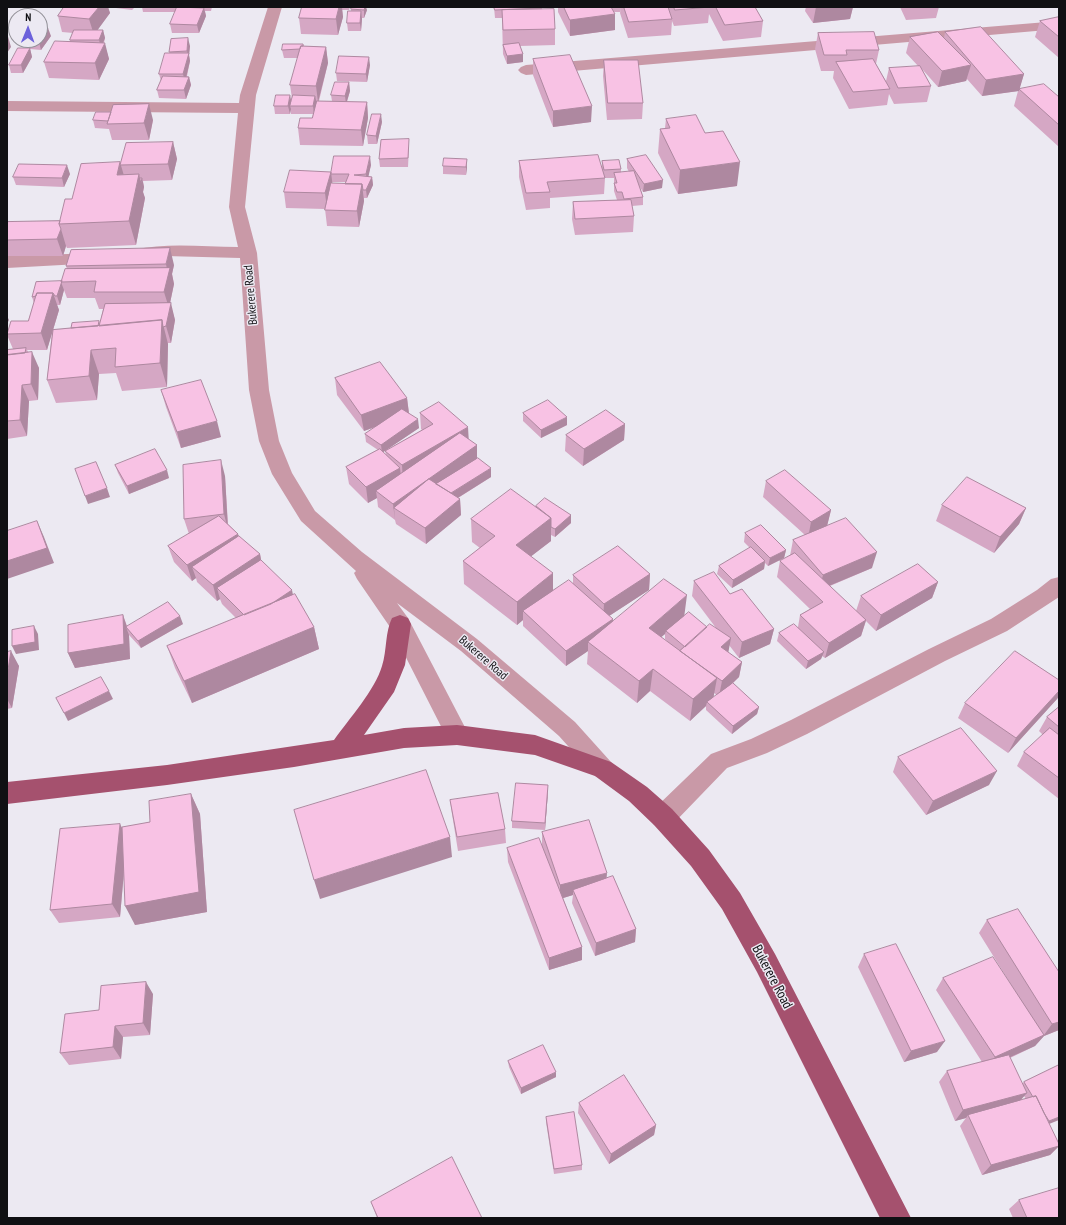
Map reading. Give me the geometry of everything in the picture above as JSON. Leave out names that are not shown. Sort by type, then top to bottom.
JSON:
[{"type":"main road","points":[[341,749],[386,685],[394,665],[400,624]]},
{"type":"main road","name":"Bukerere Road","points":[[7,793],[167,775],[294,757],[404,738],[457,735],[535,744],[603,769],[638,794],[663,817],[700,858],[731,901],[766,963],[896,1218]]},
{"type":"street","name":"Bukerere Road","points":[[275,7],[248,95],[237,207],[248,253],[259,390],[269,441],[282,474],[308,516],[354,558],[469,645],[566,729],[603,769]]},
{"type":"street","points":[[526,70],[1059,25]]},
{"type":"street","points":[[7,106],[246,108]]},
{"type":"street","points":[[7,262],[119,256],[165,251],[248,253]]},
{"type":"street","name":"Bukerere Road","points":[[354,558],[400,624],[457,735]]},
{"type":"street","points":[[663,817],[719,761],[786,734],[999,624],[1045,596],[1059,584]]},
{"type":"building","points":[[64,7],[99,7],[89,19],[58,16]]},
{"type":"building","points":[[177,7],[204,8],[197,25],[170,24]]},
{"type":"building","points":[[302,7],[339,7],[336,19],[299,18]]},
{"type":"building","points":[[352,7],[365,7],[364,10],[351,9]]},
{"type":"building","points":[[494,7],[542,7],[542,8],[495,10]]},
{"type":"building","points":[[564,7],[611,7],[615,14],[570,20]]},
{"type":"building","points":[[624,7],[668,7],[672,19],[629,22]]},
{"type":"building","points":[[674,7],[710,7],[675,10]]},
{"type":"building","points":[[716,7],[755,7],[763,21],[725,25]]},
{"type":"building","points":[[554,9],[555,29],[503,30],[502,10]]},
{"type":"building","points":[[348,11],[361,11],[360,23],[347,23]]},
{"type":"building","points":[[1059,17],[1059,37],[1040,21]]},
{"type":"building","points":[[981,27],[1024,74],[986,80],[945,32]]},
{"type":"building","points":[[74,30],[103,30],[99,40],[70,40]]},
{"type":"building","points":[[874,32],[879,50],[846,50],[847,55],[824,55],[818,33]]},
{"type":"building","points":[[938,32],[971,65],[942,71],[910,37]]},
{"type":"building","points":[[188,38],[187,51],[169,52],[171,39]]},
{"type":"building","points":[[55,41],[105,43],[95,63],[44,62]]},
{"type":"building","points":[[519,43],[523,54],[507,56],[503,45]]},
{"type":"building","points":[[283,44],[303,44],[303,46],[301,46],[300,49],[282,50]]},
{"type":"building","points":[[301,46],[326,47],[316,86],[290,85]]},
{"type":"building","points":[[18,48],[30,48],[21,65],[9,65]]},
{"type":"building","points":[[165,53],[189,53],[183,74],[159,74]]},
{"type":"building","points":[[570,55],[592,106],[553,111],[533,59]]},
{"type":"building","points":[[339,56],[369,57],[366,74],[336,73]]},
{"type":"building","points":[[873,59],[890,89],[853,92],[836,62]]},
{"type":"building","points":[[604,60],[638,60],[643,103],[608,103]]},
{"type":"building","points":[[920,66],[931,86],[898,88],[889,68]]},
{"type":"building","points":[[163,76],[189,77],[184,90],[157,90]]},
{"type":"building","points":[[335,82],[349,82],[345,96],[331,95]]},
{"type":"building","points":[[1044,84],[1059,97],[1059,125],[1019,89]]},
{"type":"building","points":[[276,95],[290,95],[288,106],[274,106]]},
{"type":"building","points":[[293,95],[315,96],[313,106],[290,106]]},
{"type":"building","points":[[317,101],[367,102],[361,130],[298,128],[300,118],[312,118]]},
{"type":"building","points":[[149,104],[144,123],[107,124],[113,105]]},
{"type":"building","points":[[96,112],[111,112],[108,121],[93,120]]},
{"type":"building","points":[[372,114],[381,114],[376,136],[367,135]]},
{"type":"building","points":[[696,115],[705,133],[723,131],[740,162],[680,170],[660,129],[670,128],[666,119]]},
{"type":"building","points":[[409,139],[408,158],[379,159],[381,140]]},
{"type":"building","points":[[173,142],[168,164],[120,165],[126,143]]},
{"type":"building","points":[[598,155],[605,178],[547,182],[550,192],[526,193],[519,161]]},
{"type":"building","points":[[646,155],[663,180],[644,184],[627,159]]},
{"type":"building","points":[[334,156],[370,156],[366,174],[354,175],[372,177],[366,190],[363,190],[362,184],[345,184],[349,174],[331,174]]},
{"type":"building","points":[[444,158],[467,159],[466,167],[443,166]]},
{"type":"building","points":[[619,160],[621,169],[604,170],[602,161]]},
{"type":"building","points":[[120,162],[117,175],[139,174],[129,221],[59,224],[65,199],[72,199],[81,164]]},
{"type":"building","points":[[19,164],[67,165],[62,178],[13,177]]},
{"type":"building","points":[[290,170],[331,172],[325,193],[284,192]]},
{"type":"building","points":[[634,171],[643,197],[624,199],[622,192],[617,192],[614,183],[617,183],[614,173]]},
{"type":"building","points":[[331,183],[362,184],[357,211],[325,210]]},
{"type":"building","points":[[631,200],[634,216],[575,219],[573,202]]},
{"type":"building","points":[[60,221],[59,224],[61,229],[57,239],[7,240],[7,222]]},
{"type":"building","points":[[170,248],[166,264],[66,266],[71,250]]},
{"type":"building","points":[[170,268],[164,292],[94,292],[96,281],[61,282],[65,269]]},
{"type":"building","points":[[62,281],[57,296],[53,293],[37,293],[36,296],[32,297],[36,282]]},
{"type":"building","points":[[37,293],[53,293],[41,333],[7,334],[11,321],[28,321]]},
{"type":"building","points":[[171,303],[166,326],[163,327],[162,320],[99,326],[105,304]]},
{"type":"building","points":[[162,320],[160,363],[115,367],[116,348],[91,350],[89,376],[47,380],[53,330]]},
{"type":"building","points":[[99,321],[98,326],[71,328],[72,323]]},
{"type":"building","points":[[26,348],[25,353],[7,355],[7,350]]},
{"type":"building","points":[[32,352],[31,384],[22,385],[20,420],[7,421],[7,355]]},
{"type":"building","points":[[380,362],[407,398],[361,415],[335,378]]},
{"type":"building","points":[[201,380],[217,421],[177,432],[161,390]]},
{"type":"building","points":[[548,400],[567,417],[541,430],[523,413]]},
{"type":"building","points":[[439,402],[468,427],[402,465],[385,451],[433,424],[420,413]]},
{"type":"building","points":[[402,409],[418,419],[381,445],[365,434]]},
{"type":"building","points":[[606,410],[625,424],[584,449],[566,435]]},
{"type":"building","points":[[460,433],[477,445],[393,504],[376,491]]},
{"type":"building","points":[[155,449],[167,470],[127,486],[115,465]]},
{"type":"building","points":[[380,449],[400,468],[366,487],[346,467]]},
{"type":"building","points":[[478,458],[491,468],[451,493],[436,484]]},
{"type":"building","points":[[221,460],[224,514],[184,519],[183,465]]},
{"type":"building","points":[[96,462],[107,488],[85,496],[75,469]]},
{"type":"building","points":[[785,470],[831,510],[811,522],[766,481]]},
{"type":"building","points":[[967,477],[1026,508],[1000,537],[942,505]]},
{"type":"building","points":[[429,479],[460,499],[425,528],[394,508]]},
{"type":"building","points":[[511,489],[551,518],[516,545],[553,573],[517,602],[463,561],[495,536],[471,519]]},
{"type":"building","points":[[545,498],[571,515],[555,529],[551,527],[551,518],[536,506]]},
{"type":"building","points":[[219,516],[238,534],[187,565],[168,546]]},
{"type":"building","points":[[846,518],[877,552],[823,575],[793,540]]},
{"type":"building","points":[[37,521],[47,548],[7,561],[7,531]]},
{"type":"building","points":[[761,525],[786,550],[770,558],[745,533]]},
{"type":"building","points":[[239,536],[260,554],[213,585],[192,567]]},
{"type":"building","points":[[618,546],[650,574],[604,604],[573,575]]},
{"type":"building","points":[[751,547],[765,561],[733,580],[719,566]]},
{"type":"building","points":[[795,553],[866,620],[829,643],[800,615],[823,602],[780,561]]},
{"type":"building","points":[[261,560],[292,590],[271,604],[244,615],[217,588]]},
{"type":"building","points":[[918,564],[938,582],[881,615],[861,596]]},
{"type":"building","points":[[714,572],[730,594],[742,589],[774,629],[742,642],[694,581]]},
{"type":"building","points":[[664,579],[687,595],[649,628],[717,678],[693,699],[653,669],[639,681],[588,642]]},
{"type":"building","points":[[569,580],[613,619],[566,651],[523,611]]},
{"type":"building","points":[[295,594],[314,627],[184,681],[167,646]]},
{"type":"building","points":[[168,602],[180,616],[138,641],[126,627]]},
{"type":"building","points":[[689,612],[707,627],[685,647],[666,631]]},
{"type":"building","points":[[123,615],[124,644],[68,653],[68,625]]},
{"type":"building","points":[[710,624],[731,638],[721,647],[742,662],[722,681],[680,651]]},
{"type":"building","points":[[794,624],[824,652],[808,661],[779,633]]},
{"type":"building","points":[[34,626],[35,642],[12,646],[12,630]]},
{"type":"building","points":[[11,651],[7,676],[7,652]]},
{"type":"building","points":[[1015,651],[1059,680],[1059,691],[1016,738],[965,703]]},
{"type":"building","points":[[101,677],[109,691],[64,713],[56,698]]},
{"type":"building","points":[[733,683],[759,707],[733,726],[707,702]]},
{"type":"building","points":[[1059,707],[1059,727],[1047,717]]},
{"type":"building","points":[[961,728],[997,771],[933,801],[898,757]]},
{"type":"building","points":[[1050,728],[1059,735],[1059,778],[1024,752]]},
{"type":"building","points":[[426,770],[450,837],[314,880],[294,810]]},
{"type":"building","points":[[516,783],[548,785],[545,823],[512,821]]},
{"type":"building","points":[[498,793],[505,829],[457,837],[450,800]]},
{"type":"building","points":[[191,794],[199,892],[125,906],[122,827],[150,822],[149,801]]},
{"type":"building","points":[[589,820],[607,873],[560,885],[542,832]]},
{"type":"building","points":[[120,824],[112,904],[50,910],[60,829]]},
{"type":"building","points":[[539,838],[582,947],[549,958],[507,848]]},
{"type":"building","points":[[613,876],[636,929],[596,943],[573,890]]},
{"type":"building","points":[[1018,909],[1059,972],[1059,1022],[1052,1024],[987,920]]},
{"type":"building","points":[[896,944],[945,1041],[911,1051],[864,954]]},
{"type":"building","points":[[993,957],[1044,1035],[995,1057],[943,978]]},
{"type":"building","points":[[146,982],[143,1023],[115,1026],[113,1047],[60,1053],[65,1014],[99,1010],[101,986]]},
{"type":"building","points":[[543,1045],[556,1072],[521,1088],[508,1061]]},
{"type":"building","points":[[1009,1055],[1027,1093],[963,1110],[947,1071]]},
{"type":"building","points":[[1059,1065],[1059,1117],[1049,1121],[1036,1096],[1033,1097],[1024,1082]]},
{"type":"building","points":[[624,1075],[656,1125],[611,1154],[579,1103]]},
{"type":"building","points":[[1036,1096],[1059,1146],[991,1165],[968,1115]]},
{"type":"building","points":[[574,1112],[582,1165],[554,1169],[546,1117]]},
{"type":"building","points":[[452,1157],[482,1218],[378,1218],[371,1202]]},
{"type":"building","points":[[1059,1188],[1059,1218],[1027,1218],[1019,1200]]}]
